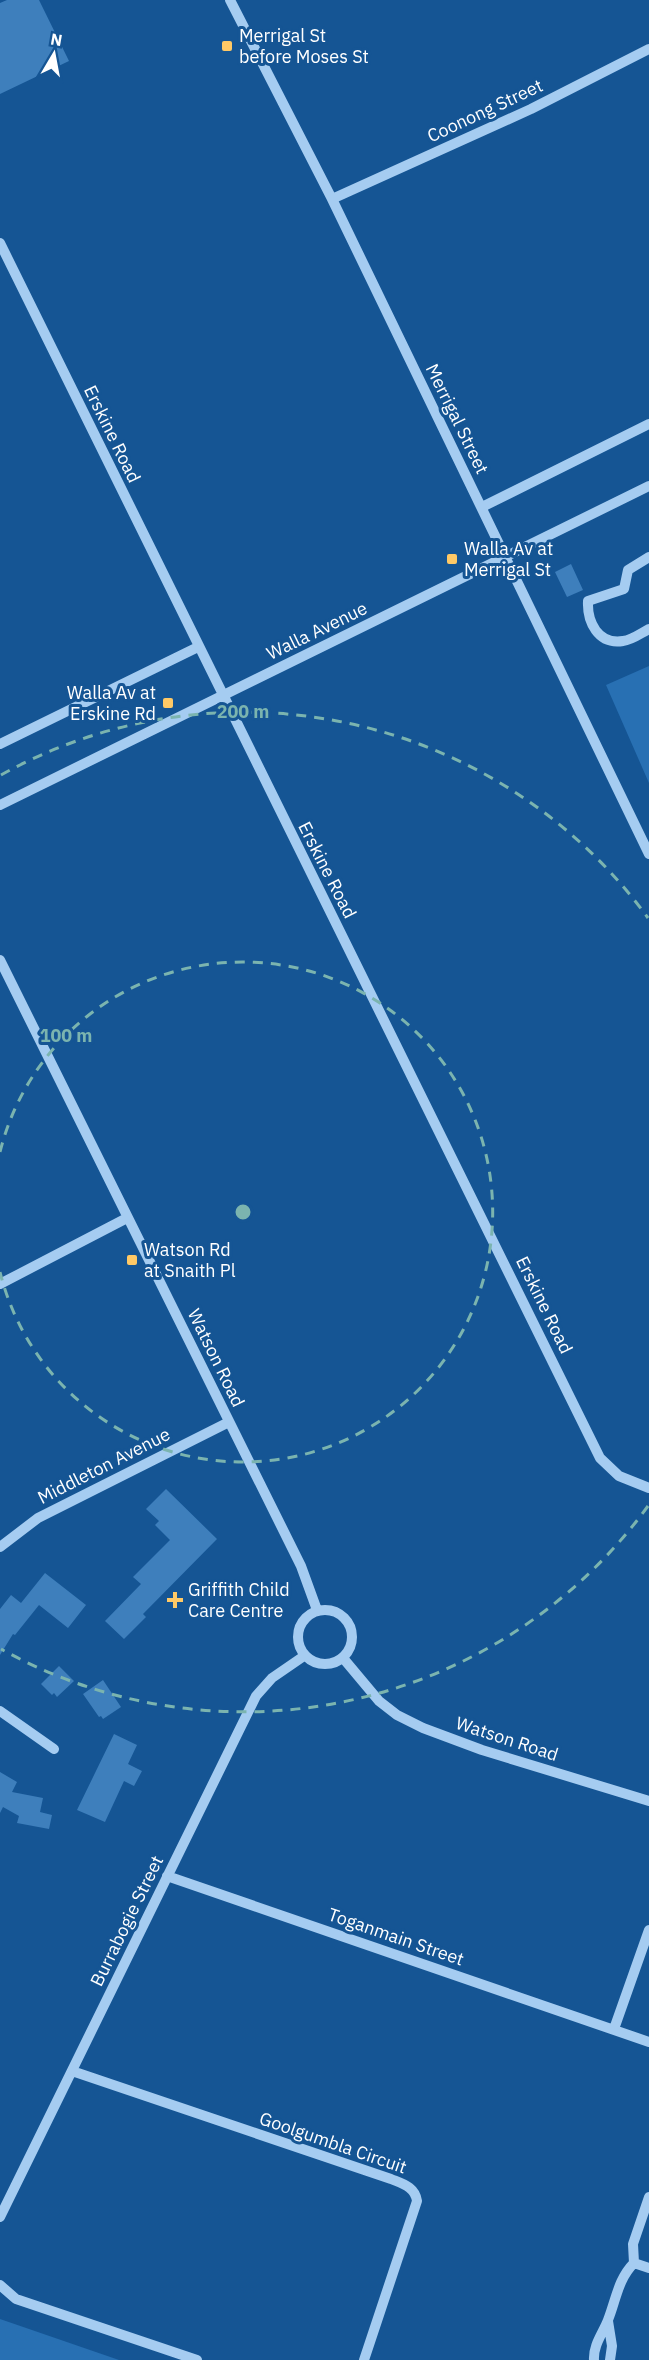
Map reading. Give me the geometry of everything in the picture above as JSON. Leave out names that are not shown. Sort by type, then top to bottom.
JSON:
[{"type":"street","name":"Merrigal Street","points":[[230,0],[332,199],[649,855]]},
{"type":"street","name":"Coonong Street","points":[[332,199],[531,109],[649,49]]},
{"type":"street","name":"Erskine Road","points":[[0,243],[600,1458],[619,1476],[649,1488]]},
{"type":"street","points":[[482,507],[649,424]]},
{"type":"street","name":"Walla Avenue","points":[[0,805],[649,486]]},
{"type":"street","points":[[649,557],[628,570],[624,589],[588,601],[587,612],[597,633],[614,642],[626,641],[649,629]]},
{"type":"street","points":[[0,744],[198,647]]},
{"type":"street","name":"Watson Road","points":[[0,960],[301,1566],[317,1610]]},
{"type":"street","points":[[0,1284],[127,1218]]},
{"type":"street","name":"Middleton Avenue","points":[[0,1547],[38,1518],[229,1422]]},
{"type":"street","points":[[317,1610],[332,1610],[345,1618],[352,1631],[351,1646],[343,1658],[330,1665],[316,1664],[304,1656],[297,1644],[298,1629],[305,1617],[317,1610]]},
{"type":"street","name":"Burrabogie Street","points":[[0,2217],[256,1696],[272,1678],[304,1656]]},
{"type":"street","name":"Watson Road","points":[[343,1658],[379,1701],[397,1715],[423,1728],[482,1750],[649,1801]]},
{"type":"street","points":[[0,1711],[54,1749]]},
{"type":"street","name":"Toganmain Street","points":[[167,1876],[649,2042]]},
{"type":"street","points":[[614,2029],[649,1930]]},
{"type":"street","name":"Goolgumbla Circuit","points":[[72,2071],[392,2179],[411,2188],[416,2194],[417,2201],[363,2360]]},
{"type":"street","points":[[594,2360],[596,2346],[608,2321],[617,2290],[634,2263],[633,2244],[649,2197]]},
{"type":"street","points":[[634,2263],[649,2268]]},
{"type":"street","points":[[0,2285],[16,2299],[197,2360]]},
{"type":"street","points":[[608,2321],[612,2346],[610,2360]]},
{"type":"shaded area","points":[[649,666],[649,783],[606,685]]},
{"type":"shaded area","points":[[0,2319],[119,2360],[0,2360]]},
{"type":"building","points":[[7,0],[39,0],[69,61],[0,94],[0,3]]},
{"type":"building","points":[[571,564],[583,590],[567,597],[555,572]]},
{"type":"building","points":[[166,1489],[217,1539],[143,1614],[146,1617],[124,1639],[105,1621],[141,1584],[133,1577],[170,1540],[155,1525],[159,1521],[146,1509]]},
{"type":"building","points":[[45,1573],[86,1605],[68,1628],[39,1605],[15,1635],[13,1634],[0,1655],[0,1609],[11,1595],[21,1603]]},
{"type":"building","points":[[59,1666],[74,1681],[57,1697],[41,1684]]},
{"type":"building","points":[[103,1680],[121,1707],[103,1719],[99,1717],[83,1694]]},
{"type":"building","points":[[114,1734],[137,1745],[128,1764],[142,1771],[134,1786],[124,1781],[105,1822],[77,1810]]},
{"type":"building","points":[[0,1772],[17,1782],[12,1792],[43,1798],[40,1812],[52,1815],[49,1829],[17,1823],[19,1816],[3,1807],[0,1813]]},
{"type":"place","name":"Merrigal St before Moses St","points":[[227,46]]},
{"type":"place","name":"Walla Av at Merrigal St","points":[[452,559]]},
{"type":"place","name":"Walla Av at Erskine Rd","points":[[168,703]]},
{"type":"place","name":"Watson Rd at Snaith Pl","points":[[132,1260]]},
{"type":"place","name":"Griffith Child Care Centre","points":[[175,1600]]}]
